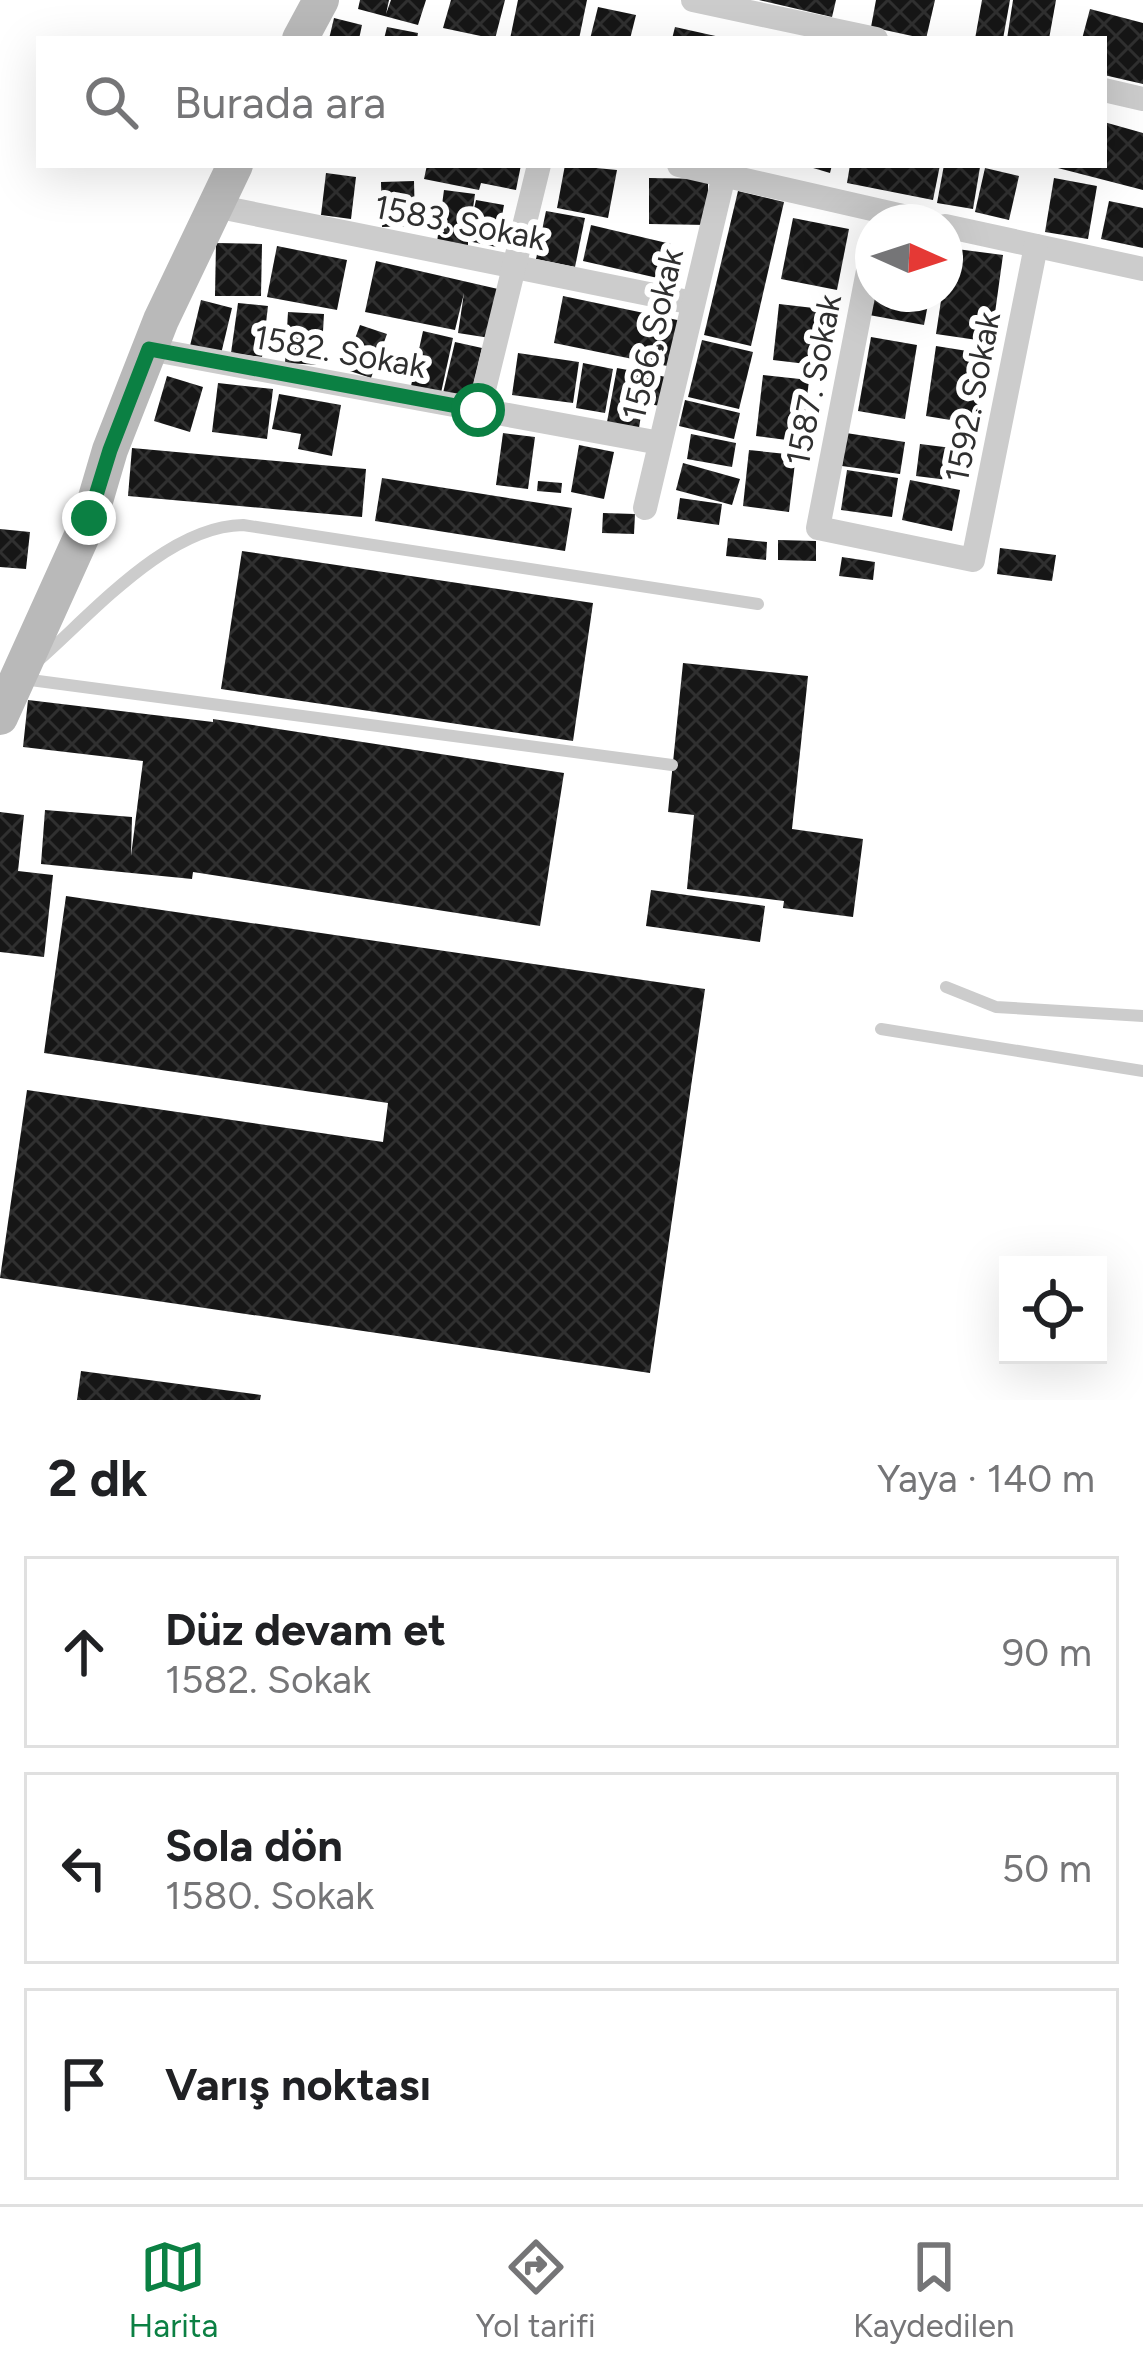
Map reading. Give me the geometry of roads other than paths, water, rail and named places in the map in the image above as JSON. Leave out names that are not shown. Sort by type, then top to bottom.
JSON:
[{"type":"street","points":[[302,36],[321,0]]},
{"type":"street","points":[[693,0],[862,36]]},
{"type":"street","points":[[1107,91],[1143,99]]},
{"type":"street","points":[[0,717],[89,518],[149,349],[233,168]]},
{"type":"street","points":[[478,410],[538,168]]},
{"type":"street","points":[[692,168],[855,210]]},
{"type":"street","name":"1586. Sokak","points":[[645,508],[724,175]]},
{"type":"street","name":"1583. Sokak","points":[[214,206],[693,303]]},
{"type":"street","points":[[963,230],[1143,269]]},
{"type":"street","name":"1592. Sokak","points":[[974,560],[1036,246]]},
{"type":"street","name":"1587. Sokak","points":[[860,312],[818,528],[974,560]]},
{"type":"street","name":"1582. Sokak","points":[[149,349],[660,443]]},
{"type":"lane","points":[[18,679],[168,548],[217,525],[242,525],[758,604]]},
{"type":"lane","points":[[18,679],[672,765]]},
{"type":"lane","points":[[946,987],[996,1006],[1143,1016]]},
{"type":"lane","points":[[881,1029],[1143,1071]]}]
